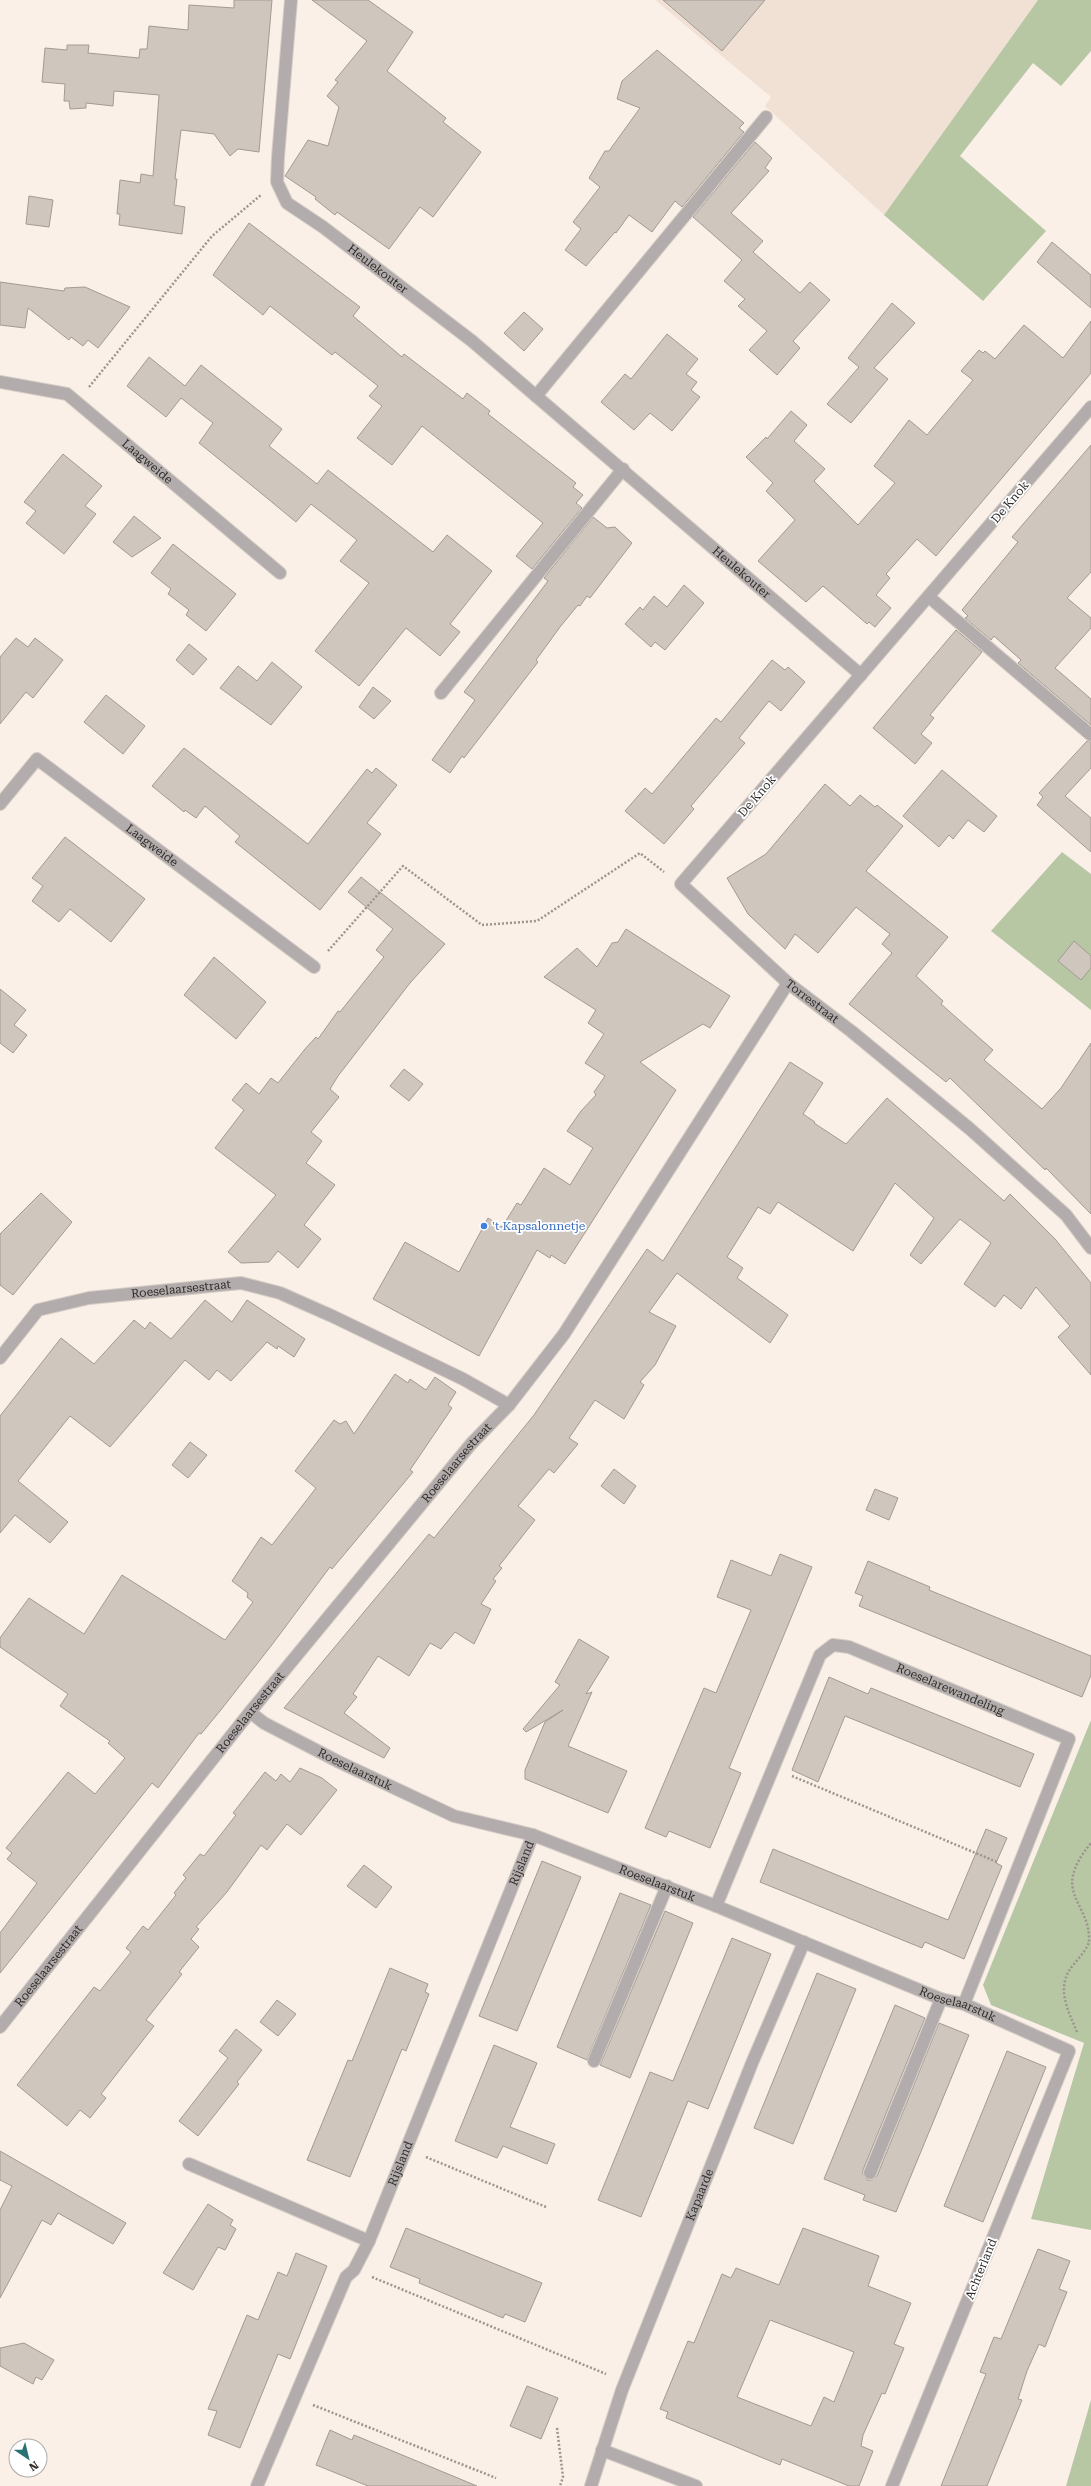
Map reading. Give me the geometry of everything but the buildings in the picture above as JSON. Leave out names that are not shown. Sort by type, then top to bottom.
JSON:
[{"type":"street","name":"Heulekouter","points":[[291,0],[277,182],[287,203],[323,227],[466,336],[623,469],[860,675]]},
{"type":"street","points":[[536,396],[766,117]]},
{"type":"street","name":"Laagweide","points":[[0,382],[67,394],[280,573]]},
{"type":"street","name":"De Knok","points":[[681,884],[1091,407]]},
{"type":"street","points":[[441,693],[623,469]]},
{"type":"street","points":[[929,597],[1091,735]]},
{"type":"street","name":"Laagweide","points":[[0,804],[37,759],[314,967]]},
{"type":"street","points":[[681,884],[788,983]]},
{"type":"street","name":"Torrestraat","points":[[590,1292],[788,983],[851,1031],[970,1129],[1066,1215],[1091,1248]]},
{"type":"street","name":"Roeselaarsestraat","points":[[0,1358],[38,1310],[89,1298],[241,1283],[280,1293],[332,1316],[463,1379],[509,1405]]},
{"type":"street","name":"Roeselaarsestraat","points":[[0,2027],[250,1712],[465,1450],[509,1405],[564,1334],[590,1292]]},
{"type":"street","name":"Roeselarewandeling","points":[[716,1906],[820,1655],[833,1645],[849,1647],[1069,1739],[1018,1871],[964,2004]]},
{"type":"street","name":"Roeselaarstuk","points":[[250,1712],[264,1723],[339,1762],[454,1816],[533,1835],[667,1886],[941,1999],[964,2004],[1069,2051]]},
{"type":"street","name":"Rijsland","points":[[257,2486],[346,2277],[354,2270],[369,2242],[533,1835]]},
{"type":"street","points":[[594,2061],[667,1886]]},
{"type":"street","name":"Kapaarde","points":[[591,2486],[625,2382],[752,2063],[804,1942]]},
{"type":"street","points":[[870,2173],[941,1999]]},
{"type":"street","name":"Achterland","points":[[892,2486],[1069,2051]]},
{"type":"street","points":[[189,2164],[369,2242]]},
{"type":"street","points":[[602,2450],[696,2486]]},
{"type":"path","points":[[78,404],[89,387],[212,236],[260,196],[281,190]]},
{"type":"path","points":[[314,967],[403,866],[482,925],[537,921],[640,854],[681,884]]},
{"type":"path","points":[[774,1768],[1018,1871]]},
{"type":"path","points":[[1069,2051],[1077,2044],[1079,2037],[1068,2011],[1063,1985],[1065,1974],[1089,1943],[1089,1928],[1074,1891],[1073,1878],[1076,1865],[1091,1843]]},
{"type":"path","points":[[407,2149],[546,2207]]},
{"type":"path","points":[[354,2270],[625,2382]]},
{"type":"path","points":[[295,2398],[496,2478]]},
{"type":"path","points":[[558,2428],[563,2478],[560,2486]]},
{"type":"shaded area","points":[[655,0],[1038,0],[884,215],[765,106],[771,97]]},
{"type":"green space","points":[[1038,0],[1091,0],[1091,51],[1061,86],[1033,63],[960,156],[1046,231],[983,301],[884,215]]},
{"type":"green space","points":[[1062,852],[1091,874],[1091,1010],[991,931]]},
{"type":"green space","points":[[1091,1720],[1091,2230],[1031,2219],[1084,2043],[991,2005],[983,1985]]},
{"type":"green space","points":[[1091,2400],[1091,2486],[1066,2486]]},
{"type":"place","name":"'t Kapsalonnetje","points":[[484,1226]]}]
